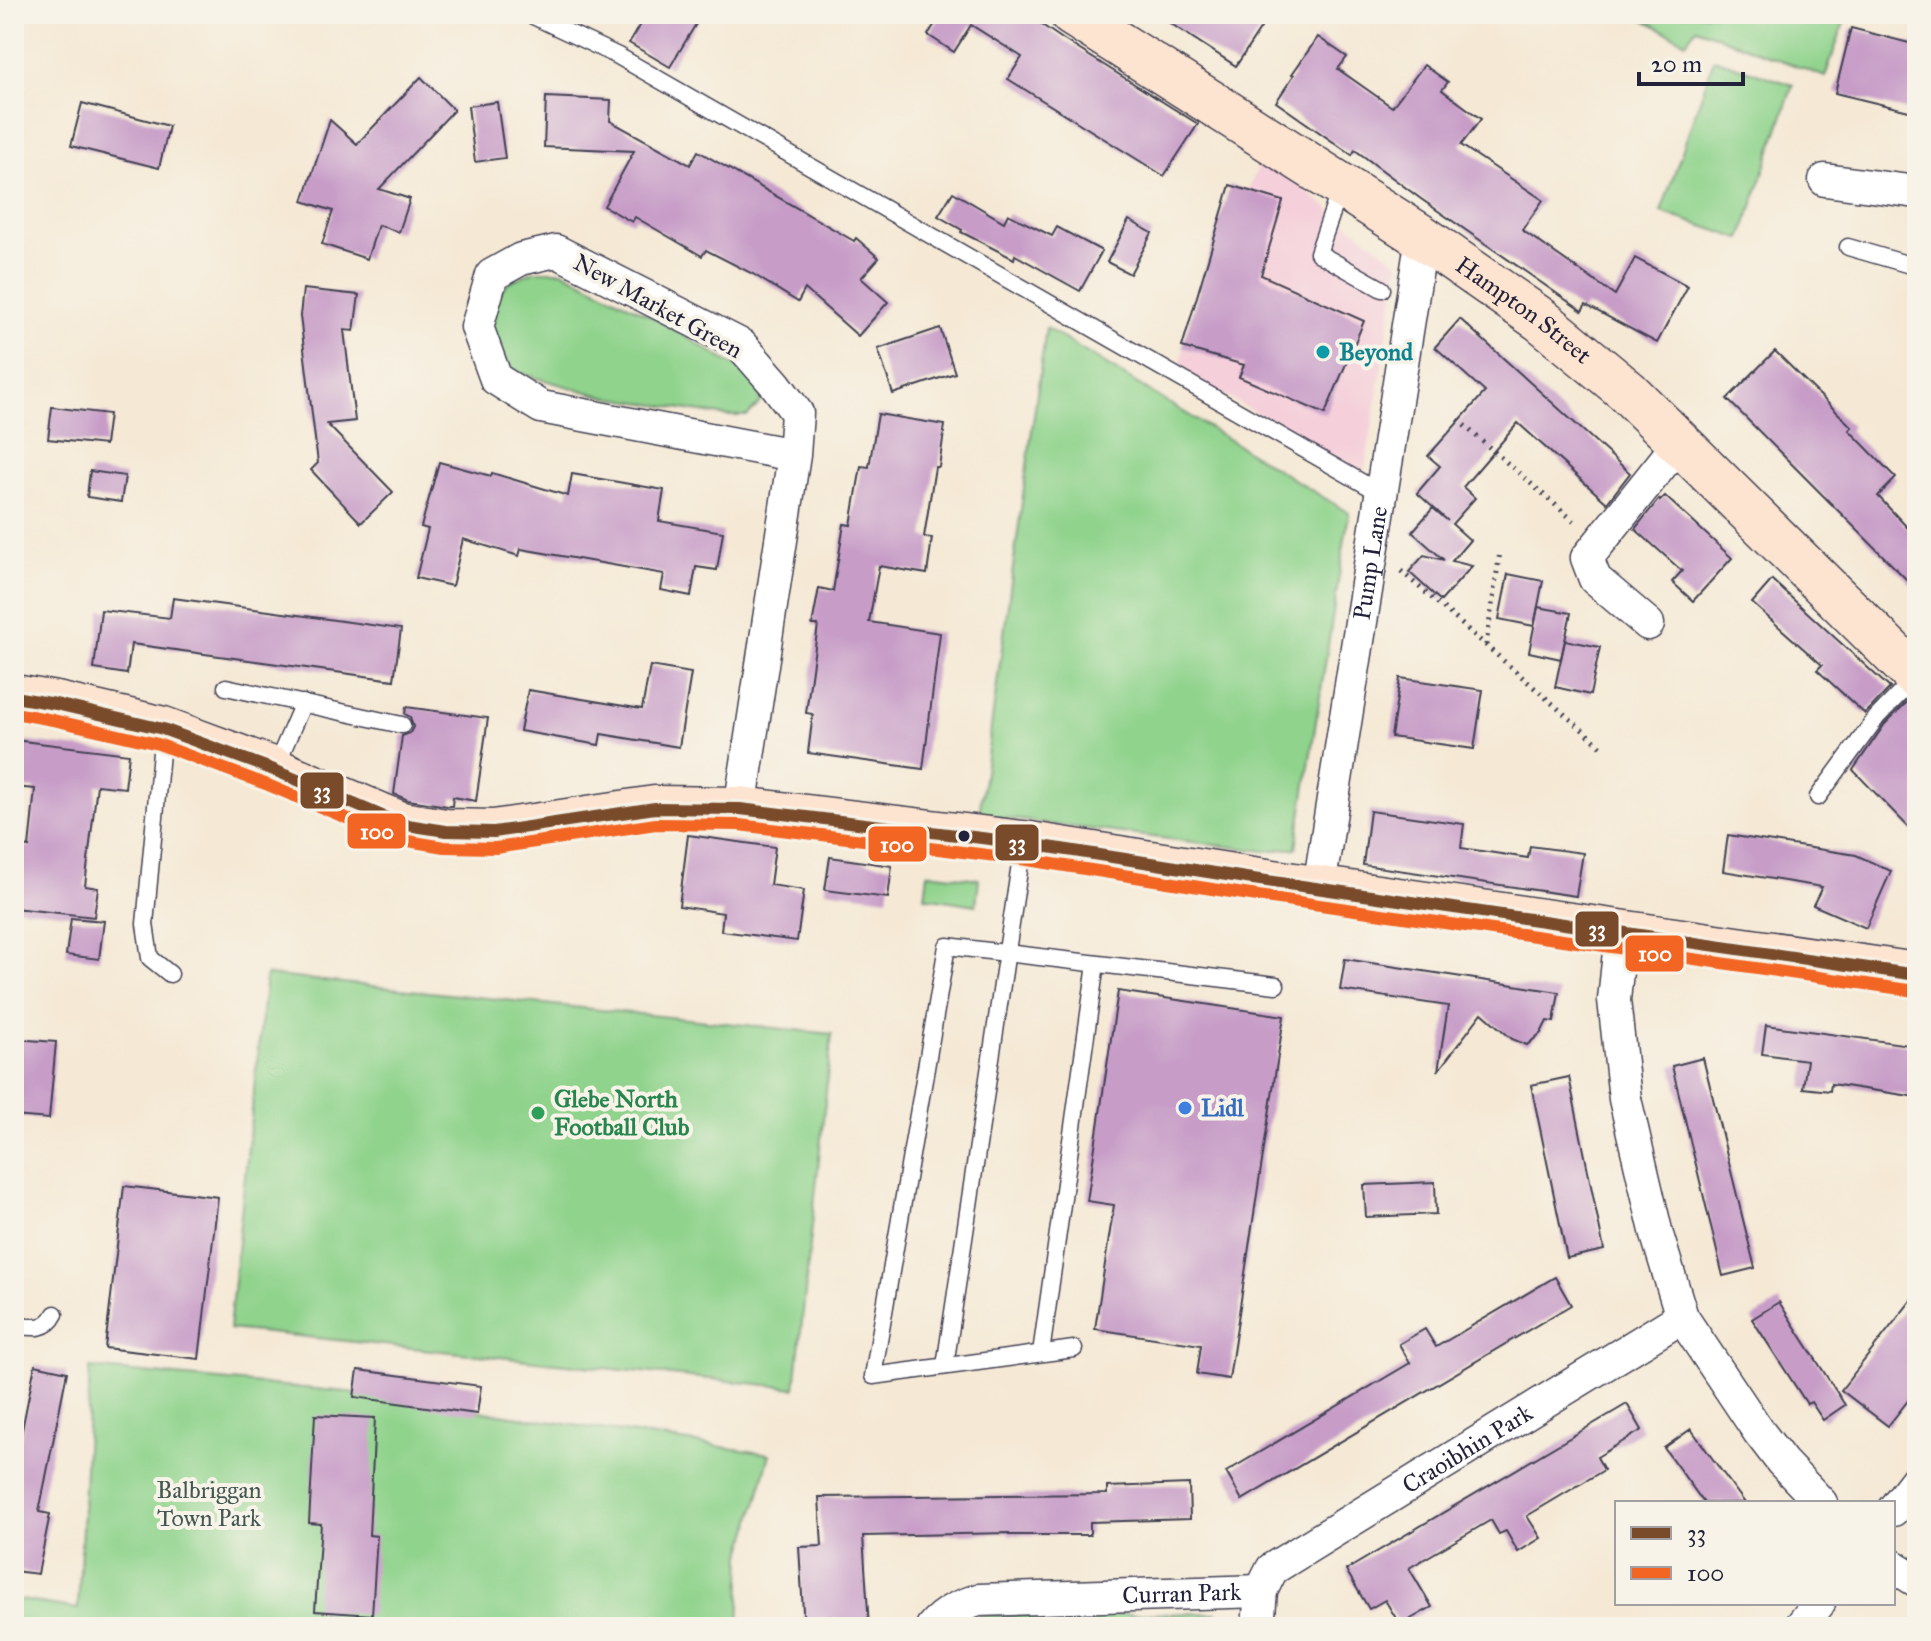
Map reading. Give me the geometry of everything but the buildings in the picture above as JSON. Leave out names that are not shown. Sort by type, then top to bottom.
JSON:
[{"type":"main road","name":"Hampton Street","points":[[1080,16],[1422,237],[1541,320],[1627,391],[1917,677]]},
{"type":"main road","points":[[14,697],[163,729],[274,770],[401,824],[446,831],[494,832],[655,808],[740,809],[1023,843],[1257,880],[1917,975]]},
{"type":"street","points":[[1825,180],[1917,192]]},
{"type":"street","name":"Pump Lane","points":[[1319,887],[1422,237]]},
{"type":"street","name":"New Market Green","points":[[740,809],[794,455],[797,413],[741,345],[556,251],[521,259],[492,275],[477,327],[496,379],[541,407],[794,455]]},
{"type":"street","points":[[1648,624],[1595,579],[1587,558],[1679,443]]},
{"type":"street","points":[[1621,933],[1614,1000],[1625,1099],[1657,1235],[1682,1317],[1759,1432],[1819,1501]]},
{"type":"street","name":"Craoibhin Park","points":[[1261,1591],[1272,1569],[1682,1317]]},
{"type":"street","points":[[1895,1507],[1917,1479]]},
{"type":"street","points":[[1895,1567],[1917,1581]]},
{"type":"street","name":"Curran Park","points":[[932,1627],[955,1607],[978,1600],[1261,1591],[1258,1627]]},
{"type":"street","points":[[1800,1627],[1817,1605]]},
{"type":"lane","points":[[529,14],[618,56],[1382,494]]},
{"type":"lane","points":[[1342,186],[1318,253],[1382,289]]},
{"type":"lane","points":[[1848,247],[1917,267]]},
{"type":"lane","points":[[1818,797],[1877,717],[1917,677]]},
{"type":"lane","points":[[226,687],[402,725]]},
{"type":"lane","points":[[274,770],[303,703]]},
{"type":"lane","points":[[163,729],[145,924],[150,958],[170,974]]},
{"type":"lane","points":[[945,1366],[1023,843]]},
{"type":"lane","points":[[1074,1349],[873,1376],[947,946],[1276,985]]},
{"type":"lane","points":[[1041,1353],[1096,964]]},
{"type":"lane","points":[[14,1325],[45,1326],[55,1314]]},
{"type":"path","points":[[1458,420],[1600,543]]},
{"type":"path","points":[[1486,645],[1500,552]]},
{"type":"path","points":[[1372,556],[1389,561],[1602,747]]},
{"type":"shaded area","points":[[1262,157],[1399,263],[1364,476],[1180,369],[1183,351]]},
{"type":"green space","points":[[1633,14],[1847,14],[1825,77],[1696,28],[1686,42]]},
{"type":"green space","points":[[1714,59],[1793,85],[1741,239],[1661,212]]},
{"type":"green space","points":[[534,271],[563,271],[654,318],[752,376],[758,383],[761,402],[747,416],[727,416],[606,397],[519,373],[504,360],[492,333],[496,296],[509,282]]},
{"type":"green space","points":[[1046,328],[1349,513],[1296,848],[1264,851],[979,815]]},
{"type":"green space","points":[[928,873],[979,879],[976,905],[925,897]]},
{"type":"green space","name":"Glebe North Football Club","points":[[266,975],[832,1034],[795,1388],[229,1329]]},
{"type":"green space","name":"Balbriggan Town Park","points":[[90,1368],[358,1393],[770,1454],[742,1555],[739,1627],[14,1627],[14,1599],[78,1609]]},
{"type":"green space","points":[[1216,1613],[1238,1627],[965,1627],[978,1616]]},
{"type":"transit line","name":"33","points":[[14,697],[163,729],[274,770],[401,824],[446,831],[494,832],[655,808],[740,809],[1023,843],[1917,975]]},
{"type":"transit line","name":"100","points":[[14,713],[158,744],[268,785],[396,839],[444,847],[496,848],[656,824],[739,825],[1021,859],[1915,991]]},
{"type":"place","name":"Beyond","points":[[1323,352]]},
{"type":"place","name":"Lidl","points":[[1185,1108]]},
{"type":"place","name":"Glebe North Football Club","points":[[538,1113]]}]
